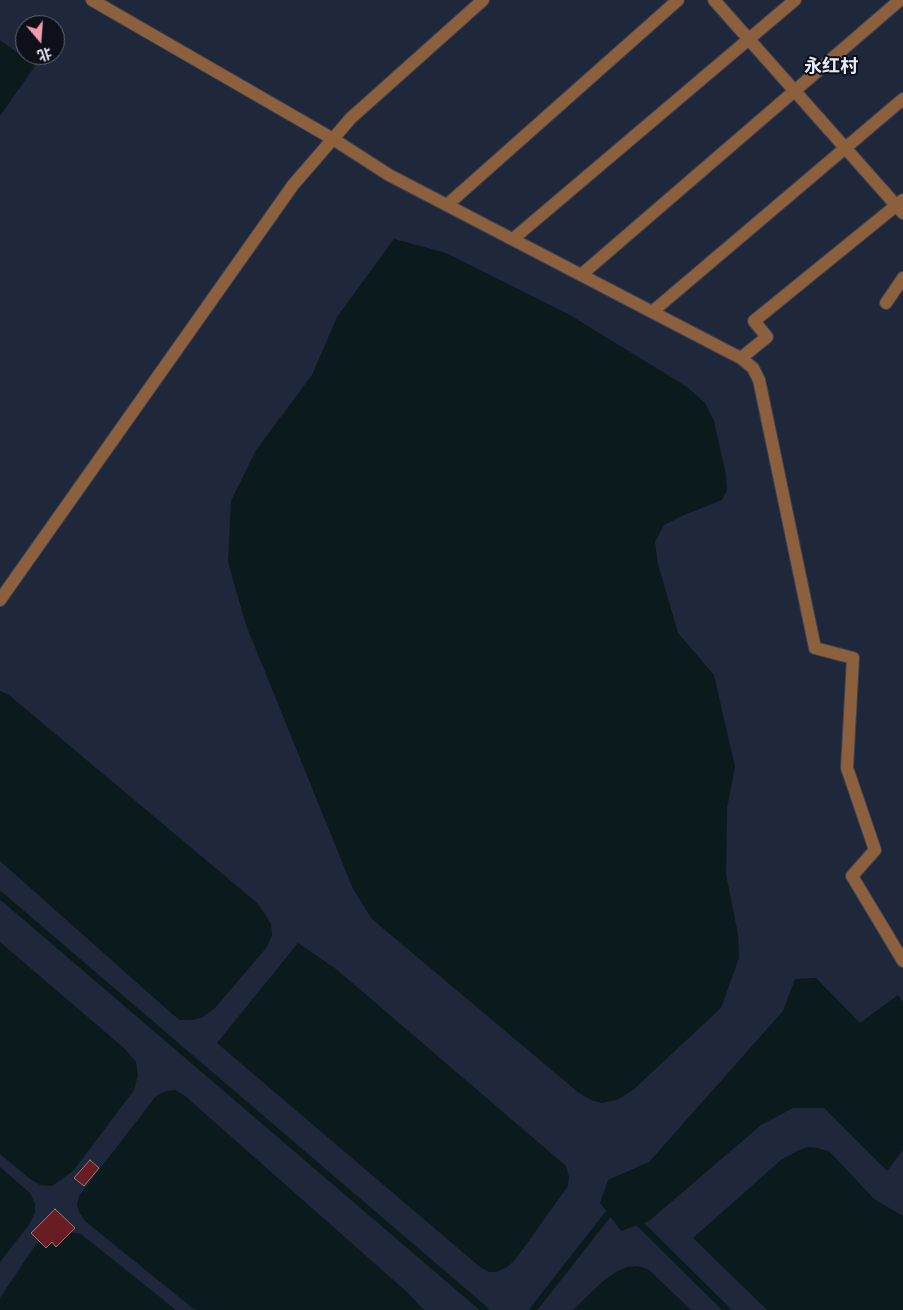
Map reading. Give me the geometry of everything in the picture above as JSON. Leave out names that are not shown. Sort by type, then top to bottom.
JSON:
[{"type":"street","points":[[92,0],[333,138],[389,175],[741,358],[753,368],[759,380],[815,648],[854,658],[847,768],[876,850],[852,876],[903,961]]},
{"type":"street","points":[[0,600],[294,185],[351,118],[483,0]]},
{"type":"street","points":[[447,205],[678,0]]},
{"type":"street","points":[[714,0],[845,148],[901,206],[754,321],[767,336],[741,358]]},
{"type":"street","points":[[512,239],[795,0]]},
{"type":"street","points":[[581,275],[900,0]]},
{"type":"street","points":[[652,312],[903,99]]},
{"type":"street","points":[[903,278],[886,303],[903,297]]},
{"type":"shaded area","points":[[0,40],[15,51],[15,65],[35,66],[0,116]]},
{"type":"shaded area","points":[[394,239],[446,253],[570,315],[687,387],[705,403],[714,421],[726,475],[727,490],[722,500],[664,525],[655,542],[658,564],[678,633],[714,675],[735,767],[727,808],[726,874],[738,934],[739,958],[721,1008],[633,1090],[617,1100],[602,1103],[591,1100],[579,1093],[372,919],[353,889],[246,625],[228,562],[231,501],[256,450],[312,375],[337,317]]},
{"type":"shaded area","points":[[0,691],[9,695],[256,902],[265,914],[271,924],[272,935],[267,947],[215,1008],[203,1017],[193,1020],[180,1020],[0,861]]},
{"type":"shaded area","points":[[0,942],[125,1049],[136,1062],[138,1075],[134,1090],[73,1171],[52,1186],[40,1185],[0,1154]]},
{"type":"shaded area","points":[[298,943],[336,969],[566,1166],[569,1177],[568,1186],[515,1260],[506,1268],[496,1272],[489,1272],[480,1267],[217,1043]]},
{"type":"shaded area","points":[[816,978],[860,1023],[898,995],[903,1002],[903,1150],[887,1171],[824,1108],[793,1108],[761,1125],[649,1221],[621,1231],[600,1203],[608,1180],[649,1162],[783,1011],[795,979]]},
{"type":"shaded area","points":[[175,1090],[184,1095],[408,1293],[424,1310],[195,1310],[85,1221],[77,1205],[79,1196],[156,1096],[166,1091]]},
{"type":"shaded area","points":[[807,1147],[830,1152],[874,1199],[903,1216],[903,1310],[767,1310],[693,1238],[781,1160]]},
{"type":"shaded area","points":[[0,1167],[30,1193],[35,1203],[35,1213],[28,1226],[0,1262]]},
{"type":"shaded area","points":[[63,1231],[81,1234],[176,1310],[0,1310],[0,1298],[36,1244],[48,1236]]},
{"type":"shaded area","points":[[637,1266],[648,1269],[691,1310],[573,1310],[603,1281],[616,1272],[627,1267]]},
{"type":"building","points":[[90,1160],[99,1168],[84,1186],[74,1178]]},
{"type":"building","points":[[55,1209],[75,1228],[56,1247],[52,1242],[46,1248],[31,1233]]},
{"type":"waterway","points":[[0,895],[485,1310]]},
{"type":"waterway","points":[[533,1310],[613,1208]]},
{"type":"waterway","points":[[635,1219],[727,1310]]},
{"type":"district","name":"永红村","points":[[831,67]]}]
